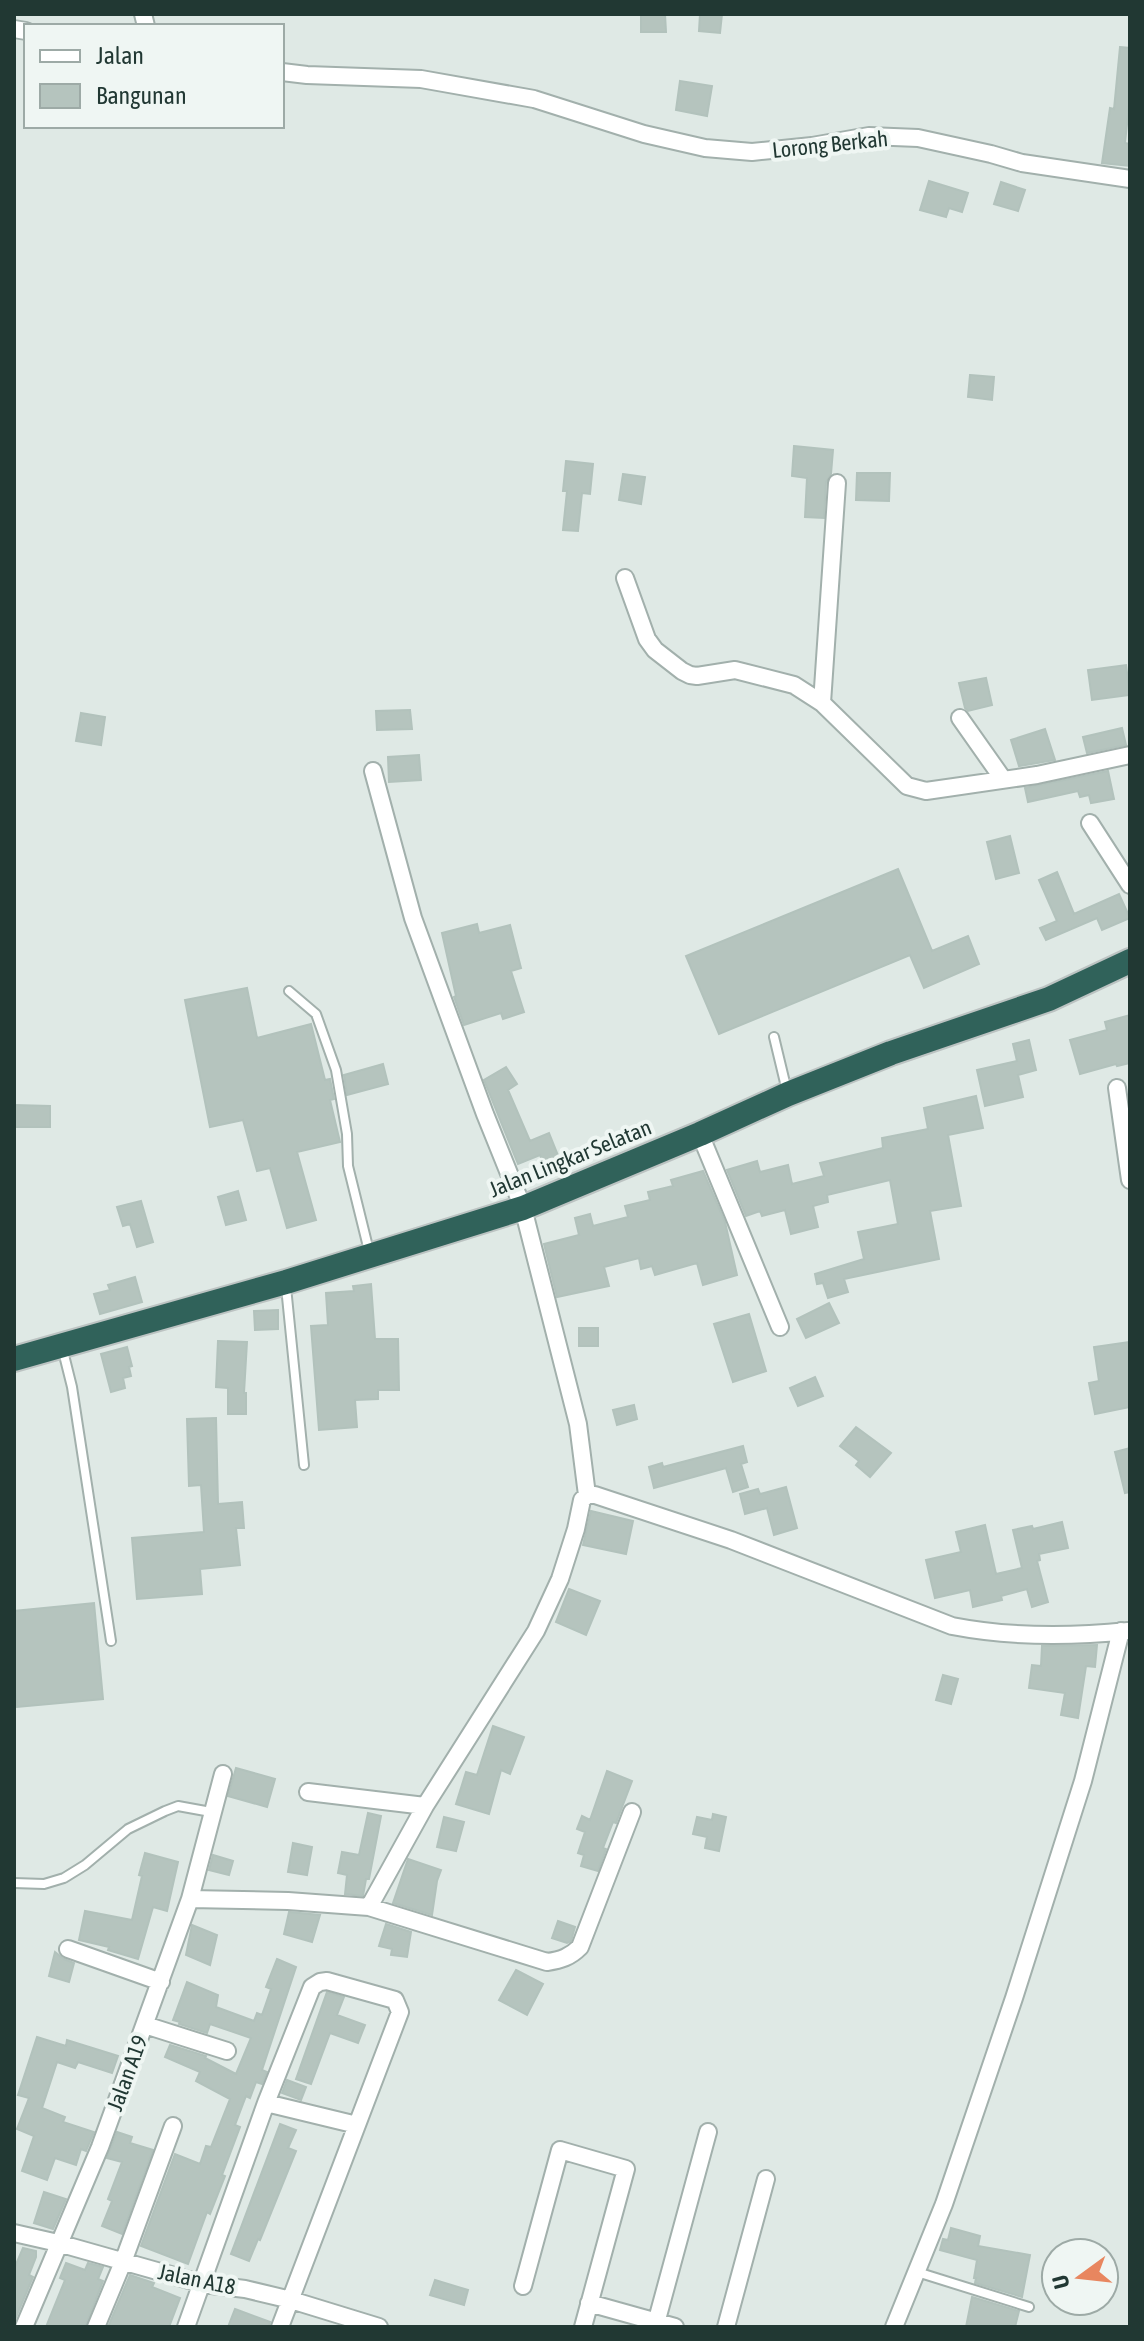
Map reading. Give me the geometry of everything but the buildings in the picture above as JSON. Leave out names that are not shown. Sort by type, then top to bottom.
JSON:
[{"type":"highway","name":"Jalan Lingkar Selatan","points":[[14,1359],[286,1282],[523,1208],[788,1094],[891,1053],[1049,999],[1130,961]]},
{"type":"street","name":"Lorong Berkah","points":[[284,72],[421,79],[534,99],[644,134],[705,148],[752,152],[869,136],[918,138],[1022,163],[1130,179]]},
{"type":"street","points":[[822,703],[837,483]]},
{"type":"street","points":[[625,578],[647,639],[655,650],[682,671],[697,676],[735,670],[794,685],[822,703],[907,786],[926,791],[1037,775],[1130,755]]},
{"type":"street","points":[[960,718],[1003,779]]},
{"type":"street","points":[[373,771],[413,918],[523,1208],[578,1424],[587,1495]]},
{"type":"street","points":[[1090,823],[1130,885]]},
{"type":"street","points":[[1117,1088],[1130,1180]]},
{"type":"street","points":[[700,1134],[780,1327]]},
{"type":"street","points":[[369,1907],[425,1806],[536,1631],[560,1579],[582,1500],[587,1495],[731,1540],[952,1626],[979,1631],[1062,1635],[1125,1631],[1083,1781],[1014,1998],[952,2181],[894,2327]]},
{"type":"street","name":"Jalan A19","points":[[24,2327],[100,2147],[161,1982],[190,1899],[223,1774]]},
{"type":"street","points":[[308,1792],[425,1806]]},
{"type":"street","points":[[190,1899],[369,1907],[547,1962],[559,1960],[580,1947],[632,1812]]},
{"type":"street","points":[[68,1949],[161,1982]]},
{"type":"street","points":[[186,2327],[266,2103],[312,1987],[327,1981],[395,2000],[400,2012],[280,2327]]},
{"type":"street","points":[[145,2025],[227,2051]]},
{"type":"street","points":[[266,2103],[357,2125]]},
{"type":"street","points":[[96,2327],[173,2126]]},
{"type":"street","points":[[656,2324],[708,2132]]},
{"type":"street","points":[[523,2286],[560,2150],[626,2169],[583,2327]]},
{"type":"street","points":[[726,2327],[766,2179]]},
{"type":"street","name":"Jalan A18","points":[[14,2233],[203,2284],[245,2289],[291,2300],[379,2327]]},
{"type":"street","points":[[589,2303],[675,2327]]},
{"type":"lane","points":[[289,991],[316,1014],[336,1070],[347,1134],[348,1166],[370,1256]]},
{"type":"lane","points":[[774,1037],[788,1094]]},
{"type":"lane","points":[[286,1282],[304,1465]]},
{"type":"lane","points":[[62,1346],[72,1387],[111,1641]]},
{"type":"lane","points":[[14,1883],[44,1884],[64,1878],[85,1865],[128,1829],[178,1806],[211,1812]]},
{"type":"lane","points":[[917,2272],[1029,2307]]}]
